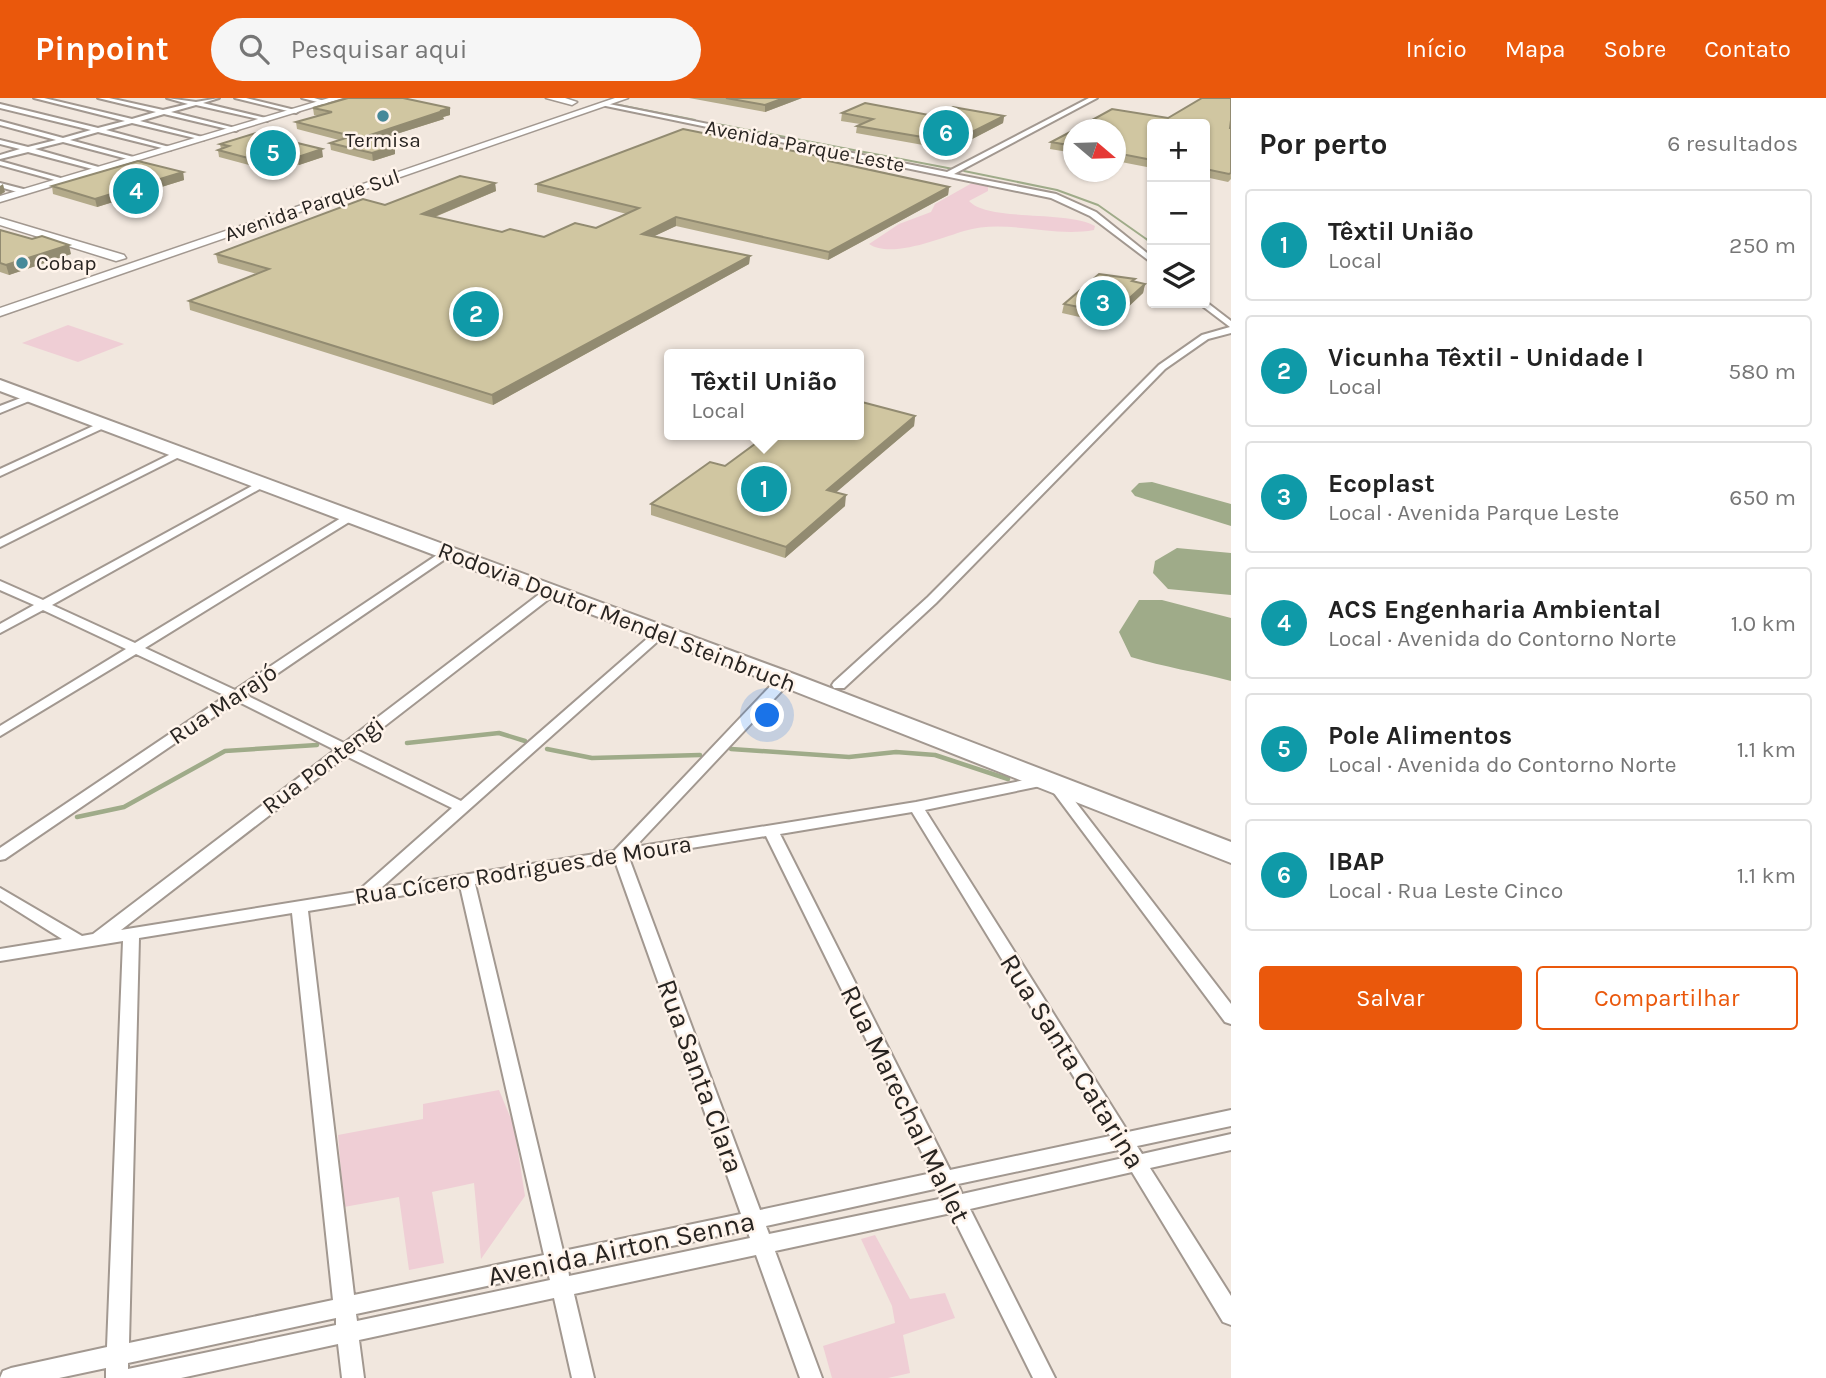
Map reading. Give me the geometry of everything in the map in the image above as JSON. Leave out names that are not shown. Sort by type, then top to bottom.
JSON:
[{"type":"highway","name":"Rodovia Doutor Mendel Steinbruch","points":[[0,374],[839,685],[1231,834]]},
{"type":"highway","name":"Rodovia Doutor Mendel Steinbruch","points":[[0,385],[785,679],[1231,853]]},
{"type":"street","points":[[37,98],[203,138]]},
{"type":"street","points":[[101,98],[236,129]]},
{"type":"street","points":[[170,98],[267,120]]},
{"type":"street","points":[[0,157],[216,98]]},
{"type":"street","points":[[238,98],[296,111]]},
{"type":"street","points":[[306,98],[325,102]]},
{"type":"street","points":[[0,199],[339,98]]},
{"type":"street","points":[[551,98],[572,102]]},
{"type":"street","points":[[548,111],[585,98]]},
{"type":"street","name":"Avenida Parque Sul","points":[[0,312],[624,98]]},
{"type":"street","points":[[949,174],[1094,98]]},
{"type":"street","points":[[0,123],[86,100]]},
{"type":"street","name":"Avenida Parque Leste","points":[[604,105],[1035,191],[1074,204],[1093,214],[1147,257]]},
{"type":"street","points":[[0,106],[170,148]]},
{"type":"street","name":"Avenida Parque Sul","points":[[274,205],[524,119]]},
{"type":"street","points":[[0,123],[135,159]]},
{"type":"street","points":[[0,142],[100,169]]},
{"type":"street","points":[[0,163],[62,180]]},
{"type":"street","points":[[381,169],[397,176]]},
{"type":"street","points":[[368,173],[397,176]]},
{"type":"street","points":[[0,185],[23,192]]},
{"type":"street","points":[[0,221],[126,255],[0,298]]},
{"type":"street","points":[[1210,308],[1231,325]]},
{"type":"street","points":[[839,685],[932,600],[1162,367],[1205,337],[1231,330]]},
{"type":"street","points":[[0,410],[31,397]]},
{"type":"street","points":[[0,473],[104,424]]},
{"type":"street","points":[[0,544],[179,453]]},
{"type":"street","points":[[0,629],[261,484]]},
{"type":"street","points":[[0,732],[350,517]]},
{"type":"street","name":"Rua Marajó","points":[[0,855],[447,553]]},
{"type":"street","points":[[0,585],[235,695],[462,807]]},
{"type":"street","name":"Rua Pontengi","points":[[97,940],[551,592]]},
{"type":"street","points":[[362,896],[661,633]]},
{"type":"street","points":[[620,853],[785,679]]},
{"type":"street","points":[[1051,783],[1231,1017]]},
{"type":"street","name":"Rua Cícero Rodrigues de Moura","points":[[0,955],[1051,783]]},
{"type":"street","name":"Rua Santa Catarina","points":[[916,807],[1231,1315]]},
{"type":"street","name":"Rua Marechal Mallet","points":[[770,829],[1044,1378]]},
{"type":"street","name":"Rua Santa Clara","points":[[620,853],[811,1378]]},
{"type":"street","points":[[466,880],[583,1378]]},
{"type":"street","points":[[0,893],[79,942]]},
{"type":"street","points":[[299,907],[353,1378]]},
{"type":"street","points":[[117,1378],[131,934]]},
{"type":"street","name":"Avenida Airton Senna","points":[[11,1378],[1231,1118]]},
{"type":"street","name":"Avenida Airton Senna","points":[[132,1378],[955,1204],[1231,1142]]},
{"type":"shaded area","points":[[972,183],[988,185],[988,191],[969,201],[979,207],[993,212],[1083,221],[1095,226],[1094,230],[1061,232],[996,226],[964,231],[903,248],[878,248],[869,244],[899,224],[931,212],[935,204]]},
{"type":"shaded area","points":[[68,325],[124,344],[78,362],[22,343]]},
{"type":"shaded area","points":[[1152,482],[1231,504],[1231,526],[1135,496],[1131,491],[1139,483]]},
{"type":"shaded area","points":[[1177,548],[1231,553],[1231,595],[1168,589],[1153,573],[1155,561]]},
{"type":"shaded area","points":[[1139,600],[1162,600],[1231,618],[1231,681],[1131,657],[1119,632]]},
{"type":"shaded area","points":[[499,1090],[514,1126],[525,1196],[481,1259],[474,1183],[432,1192],[444,1263],[409,1270],[399,1197],[344,1207],[338,1135],[423,1119],[423,1104]]},
{"type":"shaded area","points":[[875,1235],[910,1299],[945,1293],[955,1318],[903,1335],[910,1373],[888,1378],[832,1378],[823,1346],[895,1323],[892,1306],[861,1239]]},
{"type":"building","points":[[348,98],[403,98],[450,108],[367,136],[389,141],[382,143],[395,146],[372,153],[330,143],[352,136],[296,122],[332,112],[313,108]]},
{"type":"building","points":[[726,98],[784,98],[765,105]]},
{"type":"building","points":[[1202,98],[1231,98],[1231,173],[1210,170],[1210,119],[1147,119],[1147,159],[1126,155],[1126,119],[1094,119],[1112,109],[1168,118]]},
{"type":"building","points":[[865,103],[934,116],[953,107],[1004,116],[952,142],[857,126],[873,119],[842,113]]},
{"type":"building","points":[[683,129],[833,159],[829,161],[949,187],[829,252],[676,217],[642,234],[750,256],[492,395],[189,301],[269,269],[216,254],[363,199],[385,205],[460,176],[495,183],[422,214],[502,232],[510,229],[544,237],[575,223],[596,228],[639,208],[537,184]]},
{"type":"building","points":[[256,133],[322,149],[298,157],[264,153],[248,158],[218,150],[229,146],[220,144]]},
{"type":"building","points":[[1063,136],[1063,144],[1051,142]]},
{"type":"building","points":[[138,161],[183,172],[95,199],[52,186]]},
{"type":"building","points":[[0,230],[32,239],[42,236],[69,245],[6,265],[0,263]]},
{"type":"building","points":[[1099,274],[1135,279],[1132,281],[1145,284],[1112,314],[1064,304]]},
{"type":"building","points":[[864,403],[915,416],[827,490],[846,495],[786,547],[651,504],[710,462],[725,466],[760,440],[864,440]]},
{"type":"waterway","points":[[614,104],[695,120]]},
{"type":"waterway","points":[[712,123],[953,169]]},
{"type":"waterway","points":[[964,171],[1057,190],[1098,205],[1147,240]]},
{"type":"waterway","points":[[407,743],[499,733],[525,741]]},
{"type":"waterway","points":[[77,817],[124,807],[225,751],[317,745]]},
{"type":"waterway","points":[[547,749],[592,758],[700,755]]},
{"type":"waterway","points":[[731,749],[849,757],[896,752],[935,755],[1008,779]]},
{"type":"place","name":"Termisa","points":[[383,116]]},
{"type":"place","name":"IBAP","points":[[946,133]]},
{"type":"place","name":"Pole Alimentos","points":[[273,153]]},
{"type":"place","name":"ACS Engenharia Ambiental","points":[[136,191]]},
{"type":"place","name":"Cobap","points":[[22,263]]},
{"type":"place","name":"Ecoplast","points":[[1103,303]]},
{"type":"place","name":"Vicunha Têxtil - Unidade I","points":[[476,314]]},
{"type":"place","name":"Têxtil União","points":[[764,489]]}]
